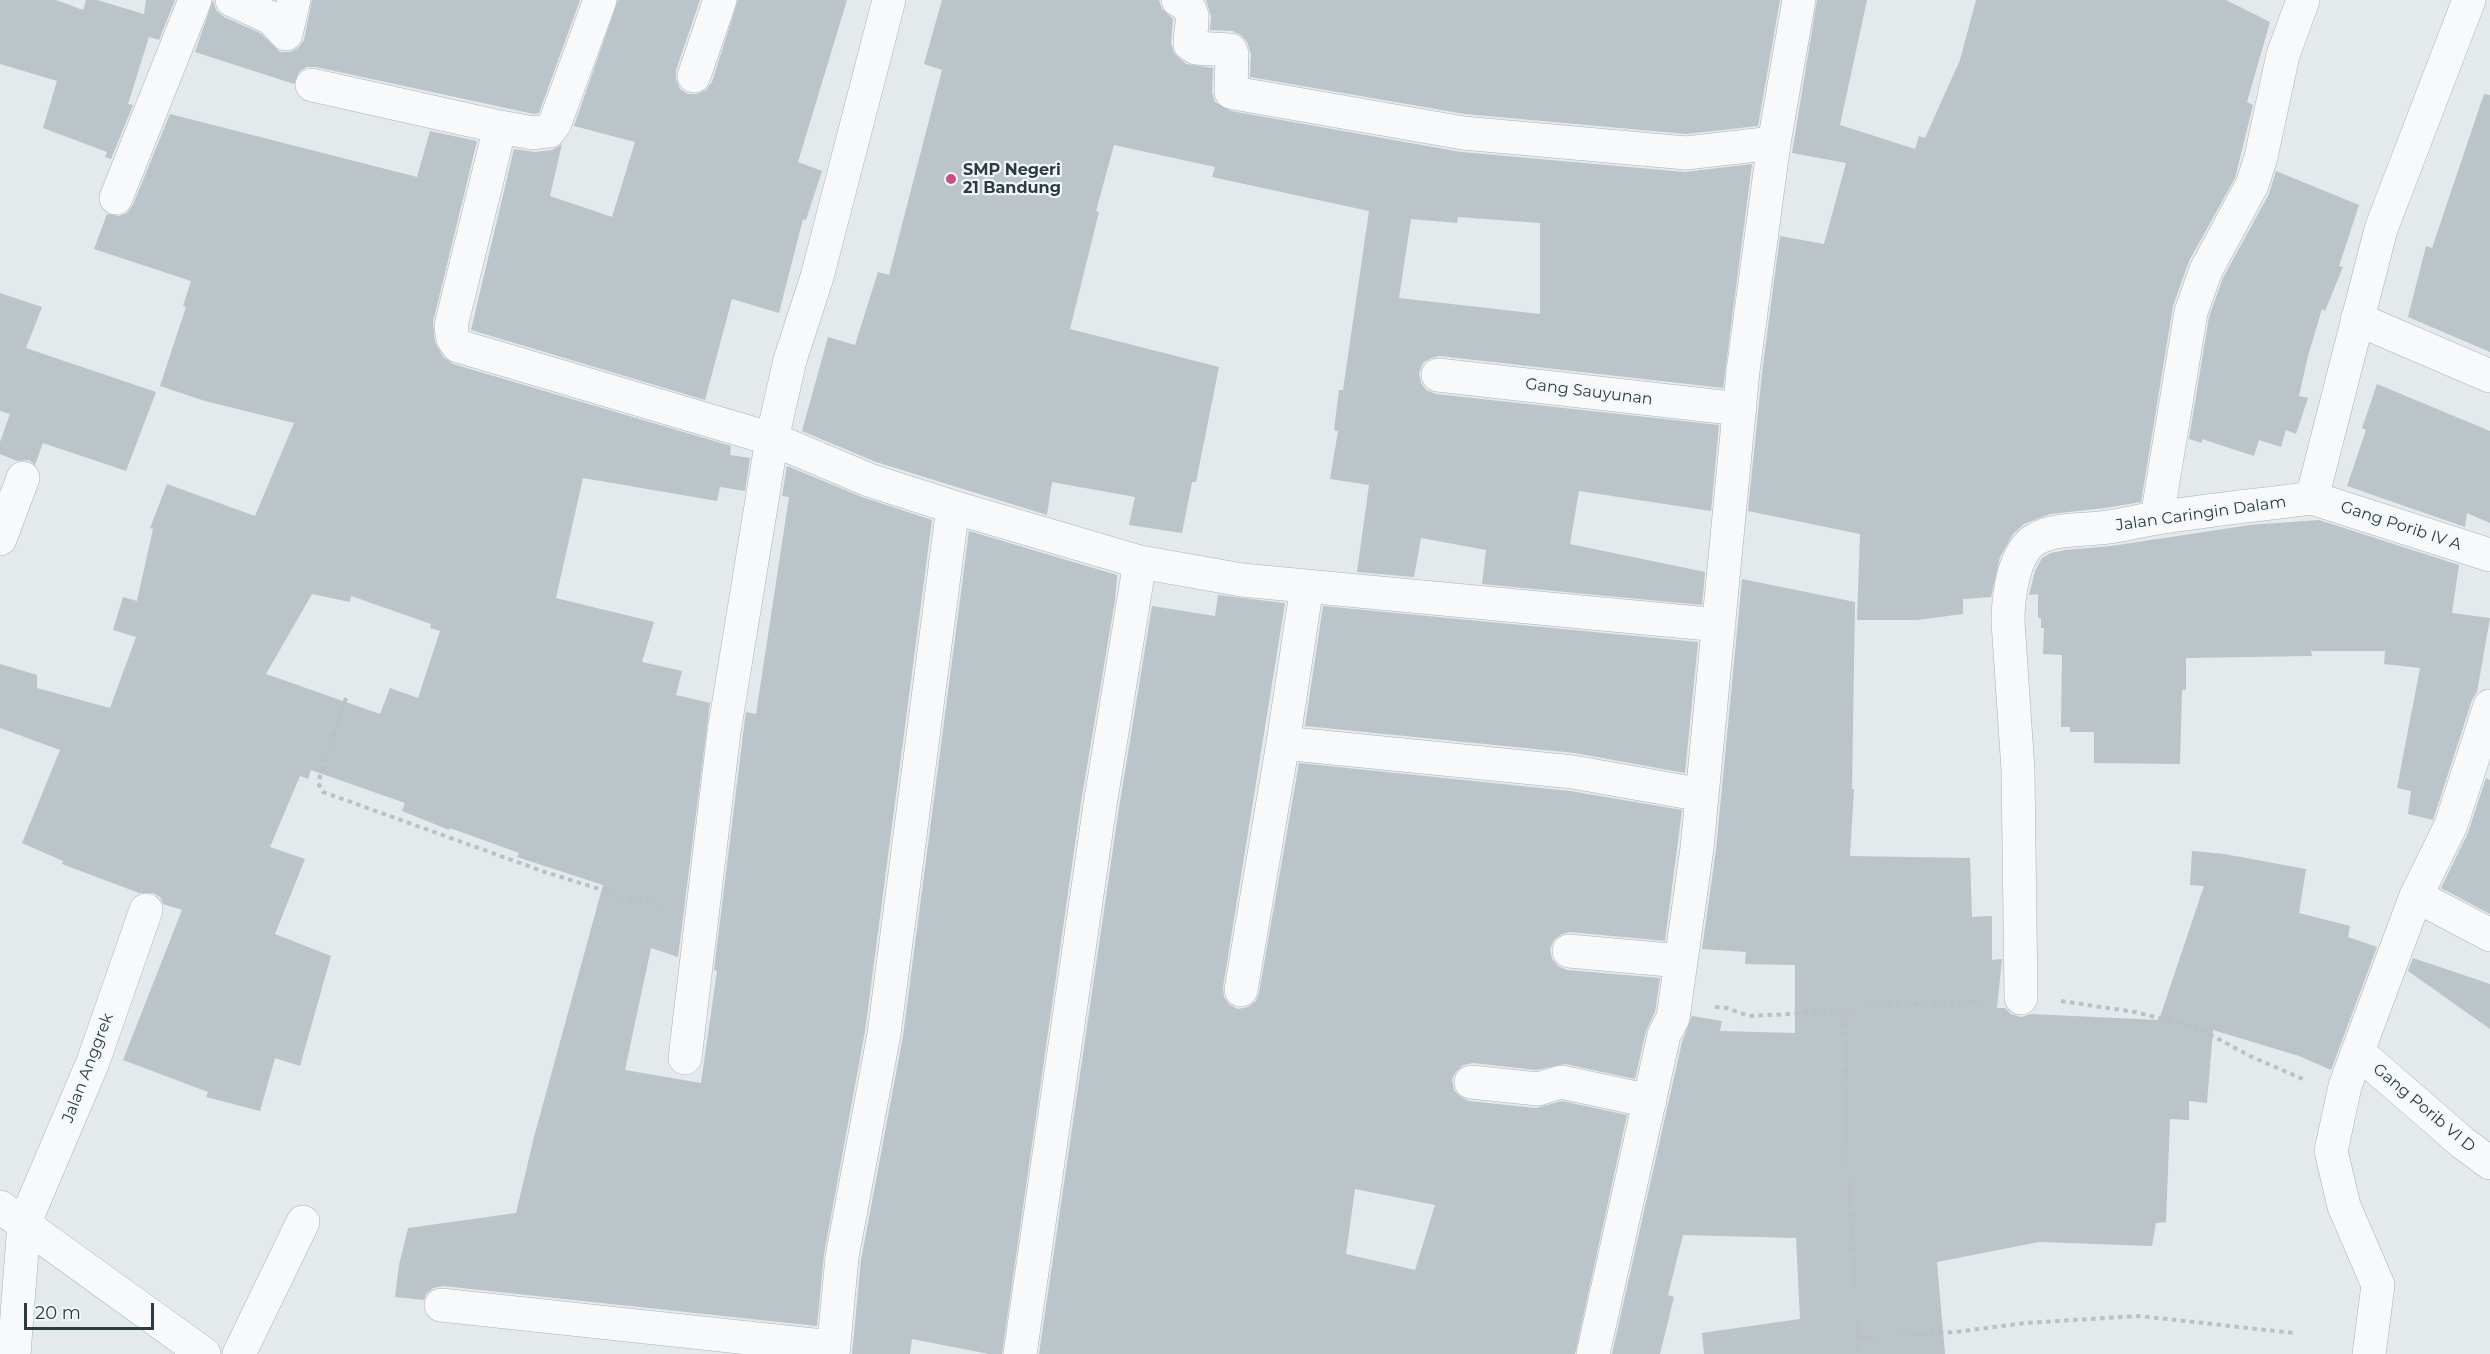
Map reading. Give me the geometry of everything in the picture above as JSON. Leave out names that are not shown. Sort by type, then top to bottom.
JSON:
[{"type":"street","points":[[116,198],[195,0]]},
{"type":"street","points":[[232,0],[271,18],[286,34],[294,0]]},
{"type":"street","points":[[312,85],[500,127],[549,131],[555,123],[600,0]]},
{"type":"street","points":[[694,76],[720,0]]},
{"type":"street","points":[[685,1058],[724,732],[772,439],[790,360],[817,277],[889,0]]},
{"type":"street","points":[[1178,0],[1189,6],[1193,14],[1190,44],[1196,48],[1230,50],[1232,54],[1231,92],[1234,93],[1463,133],[1686,153],[1774,143]]},
{"type":"street","points":[[1593,1354],[1664,1035],[1673,1018],[1697,848],[1740,409],[1774,143],[1799,0]]},
{"type":"street","points":[[2157,518],[2191,312],[2206,270],[2252,185],[2261,157],[2283,55],[2303,0]]},
{"type":"street","points":[[2312,498],[2381,229],[2469,0]]},
{"type":"street","points":[[500,127],[451,326],[453,339],[458,346],[772,439],[868,480],[1140,562],[1242,580],[1719,624]]},
{"type":"street","points":[[2357,319],[2490,376]]},
{"type":"street","name":"Gang Sauyunan","points":[[1438,375],[1740,409]]},
{"type":"street","points":[[0,538],[23,478]]},
{"type":"street","name":"Jalan Caringin Dalam","points":[[2020,998],[2018,770],[2008,600],[2014,575],[2025,549],[2037,539],[2058,532],[2312,498]]},
{"type":"street","name":"Gang Porib IV A","points":[[2312,498],[2490,555]]},
{"type":"street","points":[[441,1305],[833,1351],[843,1257],[884,1034],[952,507]]},
{"type":"street","points":[[1020,1354],[1100,805],[1140,562]]},
{"type":"street","points":[[1241,990],[1307,586]]},
{"type":"street","points":[[2369,1354],[2378,1285],[2344,1206],[2331,1151],[2341,1098],[2416,896],[2451,825],[2490,706]]},
{"type":"street","points":[[1283,743],[1573,772],[1702,795]]},
{"type":"street","points":[[2416,896],[2490,935]]},
{"type":"street","name":"Jalan Anggrek","points":[[14,1354],[12,1216],[93,1062],[146,910]]},
{"type":"street","points":[[1569,951],[1680,962]]},
{"type":"street","name":"Gang Porib VI D","points":[[2358,1052],[2463,1143],[2490,1162]]},
{"type":"street","points":[[1471,1082],[1538,1089],[1562,1082],[1650,1101]]},
{"type":"street","points":[[12,1216],[204,1354]]},
{"type":"street","points":[[239,1354],[303,1222]]},
{"type":"path","points":[[346,698],[318,783],[323,792],[545,872],[628,898],[703,914]]},
{"type":"path","points":[[1675,1002],[1727,1008],[1749,1016],[2020,998],[2071,1001],[2135,1012],[2196,1027],[2250,1056],[2341,1098]]},
{"type":"path","points":[[1842,1009],[1847,1017],[1847,1160],[1856,1274],[1858,1354]]},
{"type":"path","points":[[1858,1338],[1956,1332],[2025,1323],[2139,1316],[2294,1333]]},
{"type":"building","points":[[0,0],[56,0],[83,10],[86,0],[97,0],[144,14],[146,0],[175,0],[159,40],[149,37],[128,104],[133,105],[111,159],[105,157],[107,152],[43,128],[57,81],[0,64]]},
{"type":"building","points":[[213,0],[216,10],[224,17],[260,33],[280,52],[290,52],[298,48],[304,40],[312,0],[580,0],[539,113],[534,114],[316,67],[307,67],[299,72],[294,84],[195,52]]},
{"type":"building","points":[[618,0],[700,0],[676,70],[676,79],[680,89],[688,94],[697,94],[706,90],[712,82],[738,0],[847,0],[798,162],[822,171],[806,220],[803,219],[779,313],[732,299],[705,400],[471,330],[514,149],[535,152],[552,150],[562,144],[550,196],[612,217],[635,142],[574,126]]},
{"type":"building","points":[[942,0],[1159,0],[1162,9],[1173,19],[1171,43],[1174,53],[1186,64],[1213,68],[1212,92],[1215,102],[1231,111],[1461,152],[1685,172],[1752,164],[1723,388],[1440,356],[1423,363],[1419,373],[1421,383],[1426,390],[1436,394],[1719,425],[1711,511],[1579,491],[1570,544],[1705,572],[1702,605],[1482,584],[1486,550],[1421,538],[1414,577],[1357,572],[1369,485],[1330,479],[1338,431],[1334,430],[1339,390],[1343,390],[1369,211],[1212,177],[1215,167],[1114,145],[1096,211],[1099,212],[1070,329],[1219,367],[1196,482],[1192,482],[1182,533],[1129,525],[1135,497],[1052,482],[1047,515],[876,462],[802,431],[828,337],[855,345],[878,272],[889,275],[942,70],[924,64]],"holes":[[[1458,217],[1540,223],[1540,314],[1399,298],[1411,219],[1457,223]]]},
{"type":"building","points":[[1206,0],[1780,0],[1758,126],[1686,134],[1465,114],[1250,77],[1251,54],[1247,42],[1241,35],[1232,31],[1210,30],[1211,16]]},
{"type":"building","points":[[1817,0],[1867,0],[1840,125],[1915,149],[1919,136],[1925,138],[1960,60],[1976,0],[2226,0],[2270,22],[2247,102],[2253,105],[2235,178],[2189,261],[2173,306],[2141,502],[2050,514],[2024,524],[2013,534],[2000,557],[1991,597],[1963,599],[1963,614],[1917,620],[1857,620],[1860,534],[1748,511],[1762,373],[1780,236],[1824,244],[1846,163],[1792,153]]},
{"type":"building","points":[[2484,94],[2490,95],[2490,352],[2408,317],[2426,246],[2432,248]]},
{"type":"building","points":[[170,114],[417,177],[430,131],[477,141],[433,322],[435,342],[443,357],[453,364],[731,446],[730,455],[750,458],[745,491],[720,487],[717,501],[583,478],[556,598],[654,622],[642,662],[682,671],[676,695],[710,703],[678,957],[651,948],[625,1070],[701,1083],[717,971],[714,970],[746,712],[756,714],[789,497],[782,496],[787,466],[862,497],[932,520],[865,1031],[824,1254],[817,1326],[443,1286],[433,1288],[426,1294],[424,1300],[395,1297],[399,1265],[408,1228],[516,1213],[534,1137],[603,885],[517,857],[519,853],[450,828],[449,830],[402,811],[405,803],[311,770],[308,779],[300,776],[270,847],[305,859],[275,934],[331,956],[300,1066],[275,1058],[260,1111],[206,1097],[208,1092],[123,1060],[182,910],[163,904],[160,897],[153,893],[139,893],[62,864],[63,861],[22,843],[60,750],[0,728],[0,664],[37,675],[37,688],[110,708],[136,637],[113,630],[123,597],[137,601],[153,529],[150,528],[167,484],[255,516],[294,423],[205,401],[160,386],[186,307],[183,306],[191,281],[94,249],[107,214],[119,216],[127,213],[133,205]],"holes":[[[312,594],[350,602],[351,596],[431,624],[430,628],[440,631],[418,698],[390,688],[380,714],[266,674]]]},
{"type":"building","points":[[2276,171],[2359,205],[2339,266],[2343,267],[2325,311],[2322,309],[2308,356],[2299,396],[2308,398],[2296,434],[2286,430],[2281,447],[2259,440],[2254,456],[2202,439],[2202,443],[2189,439],[2209,317],[2223,278],[2269,194]]},
{"type":"building","points":[[0,293],[42,307],[26,348],[156,392],[126,471],[43,443],[35,465],[29,460],[17,461],[0,454],[0,442],[10,414],[0,411]]},
{"type":"building","points":[[2377,384],[2490,431],[2490,523],[2467,513],[2465,527],[2347,486],[2366,430],[2362,428]]},
{"type":"building","points":[[2319,520],[2459,565],[2452,613],[2490,618],[2477,692],[2472,700],[2433,820],[2408,814],[2411,791],[2397,788],[2420,668],[2384,664],[2385,651],[2311,651],[2312,656],[2186,658],[2186,690],[2182,690],[2180,764],[2094,763],[2094,732],[2070,732],[2070,727],[2061,727],[2062,655],[2043,654],[2044,628],[2041,628],[2041,618],[2038,618],[2038,594],[2029,595],[2035,571],[2042,558],[2065,550],[2111,546],[2250,525]]},
{"type":"building","points":[[969,531],[1117,575],[1115,600],[1081,802],[1002,1354],[989,1354],[912,1339],[910,1354],[852,1354],[861,1260],[903,1036]]},
{"type":"building","points":[[1742,579],[1855,602],[1852,789],[1854,789],[1850,856],[1970,858],[1972,917],[1992,916],[1992,960],[2002,959],[1997,1008],[2005,1008],[2011,1014],[2021,1017],[2031,1014],[2159,1020],[2204,886],[2190,885],[2192,851],[2224,854],[2306,869],[2299,913],[2350,926],[2348,937],[2377,947],[2331,1070],[2299,1056],[2213,1030],[2207,1103],[2189,1101],[2189,1120],[2170,1119],[2166,1222],[2156,1223],[2152,1246],[2039,1242],[1937,1262],[1945,1354],[1704,1354],[1702,1333],[1800,1319],[1796,1238],[1683,1235],[1668,1295],[1674,1297],[1660,1354],[1612,1354],[1682,1042],[1692,1016],[1722,1021],[1720,1031],[1795,1033],[1795,965],[1745,964],[1746,952],[1702,949],[1716,850]]},
{"type":"building","points":[[1218,595],[1285,603],[1223,987],[1224,997],[1230,1005],[1238,1009],[1248,1007],[1256,1001],[1259,993],[1299,763],[1570,791],[1682,810],[1665,941],[1570,932],[1554,940],[1550,949],[1552,959],[1558,966],[1567,970],[1660,978],[1655,1012],[1646,1031],[1635,1079],[1565,1064],[1536,1070],[1473,1063],[1463,1065],[1452,1079],[1454,1090],[1469,1101],[1536,1108],[1562,1101],[1627,1115],[1575,1354],[1039,1354],[1119,808],[1152,606],[1215,616]],"holes":[[[1355,1189],[1435,1205],[1415,1270],[1346,1254]]]},
{"type":"building","points":[[1323,606],[1698,642],[1685,773],[1575,753],[1305,726]]},
{"type":"building","points":[[2486,778],[2490,780],[2490,914],[2441,888],[2468,833]]},
{"type":"building","points":[[2413,958],[2490,984],[2490,1029],[2408,971]]},
{"type":"place","name":"SMP Negeri 21 Bandung","points":[[951,179]]}]
